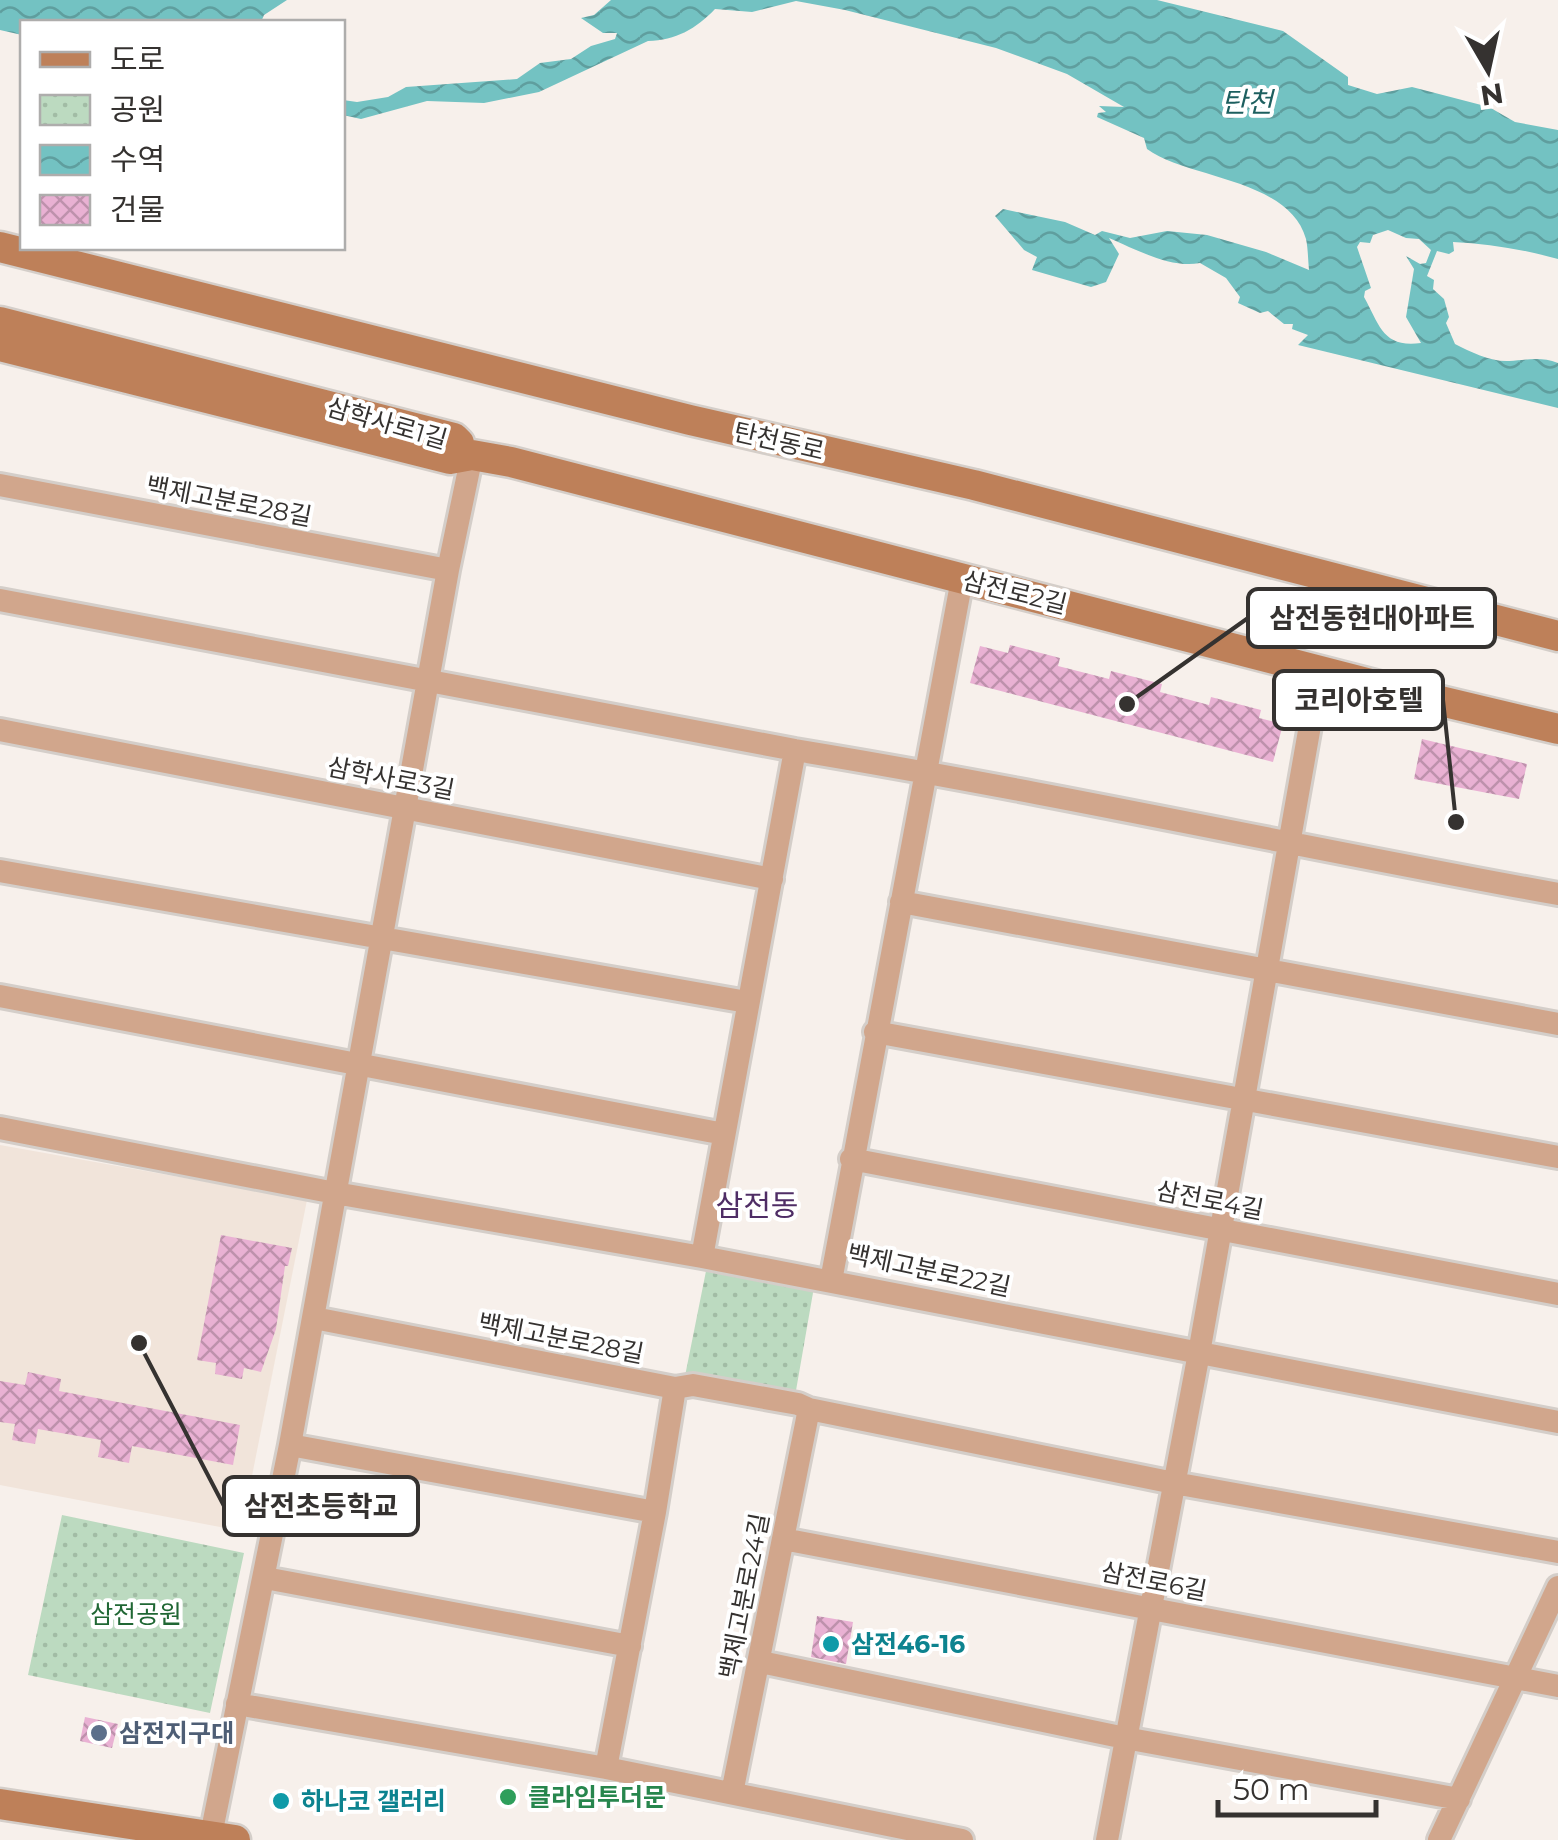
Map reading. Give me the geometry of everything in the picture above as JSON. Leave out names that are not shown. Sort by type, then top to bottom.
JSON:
[{"type":"street","name":"탄천동로","points":[[0,247],[690,420],[974,485],[1558,636]]},
{"type":"street","name":"삼학사로1길","points":[[0,322],[454,438],[472,455]]},
{"type":"street","name":"삼학사로1길","points":[[0,346],[450,459],[472,455]]},
{"type":"street","points":[[0,1804],[219,1838],[237,1704],[314,1318],[357,1065],[472,455]]},
{"type":"street","name":"삼전로2길","points":[[472,455],[1558,729]]},
{"type":"street","name":"백제고분로28길","points":[[0,484],[448,570]]},
{"type":"street","name":"백제고분로22길","points":[[962,579],[831,1281],[1558,1422]]},
{"type":"street","points":[[0,600],[928,772],[1288,845],[1558,894]]},
{"type":"street","points":[[1107,1840],[1320,669]]},
{"type":"street","name":"삼학사로3길","points":[[0,730],[772,880]]},
{"type":"street","points":[[702,1257],[795,750]]},
{"type":"street","points":[[0,871],[747,1002]]},
{"type":"street","points":[[901,902],[1558,1024]]},
{"type":"street","points":[[0,996],[724,1134]]},
{"type":"street","points":[[875,1032],[1558,1157]]},
{"type":"street","points":[[0,1128],[336,1194],[831,1281]]},
{"type":"street","name":"삼전로4길","points":[[852,1159],[1558,1294]]},
{"type":"street","name":"백제고분로28길","points":[[314,1318],[675,1388]]},
{"type":"street","points":[[606,1768],[675,1388],[693,1385],[798,1404],[809,1410],[1174,1484],[1558,1552]]},
{"type":"street","name":"백제고분로24길","points":[[732,1793],[809,1410]]},
{"type":"street","points":[[290,1445],[655,1512]]},
{"type":"street","name":"삼전로6길","points":[[783,1539],[1558,1686]]},
{"type":"street","points":[[265,1578],[630,1646]]},
{"type":"street","points":[[1439,1840],[1558,1587]]},
{"type":"street","points":[[761,1662],[1125,1738],[1460,1800]]},
{"type":"street","points":[[237,1704],[606,1768],[962,1840]]},
{"type":"shaded area","points":[[0,1145],[307,1200],[241,1531],[0,1485]]},
{"type":"green space","points":[[706,1271],[814,1287],[794,1402],[684,1381]]},
{"type":"green space","name":"삼전공원","points":[[62,1515],[244,1553],[210,1713],[28,1675]]},
{"type":"water","points":[[0,0],[287,0],[262,20],[20,20],[20,35],[0,30]]},
{"type":"water","name":"탄천","points":[[611,0],[1157,0],[1283,31],[1348,77],[1348,85],[1377,94],[1412,87],[1489,107],[1515,122],[1558,130],[1558,259],[1505,247],[1453,242],[1454,251],[1449,254],[1437,251],[1427,276],[1434,280],[1433,289],[1444,299],[1449,317],[1446,323],[1455,344],[1495,360],[1539,359],[1558,363],[1558,408],[1298,345],[1308,335],[1292,329],[1293,324],[1284,324],[1268,311],[1260,313],[1238,303],[1240,297],[1226,278],[1200,263],[1165,261],[1109,238],[1119,254],[1106,282],[1091,287],[1032,270],[1037,257],[1024,250],[995,216],[1003,209],[1065,222],[1095,235],[1102,231],[1130,238],[1167,231],[1207,235],[1266,252],[1309,270],[1306,239],[1296,219],[1280,203],[1147,149],[1144,138],[1097,117],[1098,113],[1106,112],[1099,106],[1124,107],[1067,74],[996,48],[845,10],[796,1],[752,12],[715,9],[685,32],[648,41],[539,92],[484,103],[427,101],[361,119],[345,115],[345,100],[388,97],[406,87],[517,79],[540,63],[571,59],[591,46],[615,39],[617,33],[603,33],[581,18],[594,15]],"holes":[[[1388,230],[1419,239],[1431,250],[1426,263],[1406,256],[1414,269],[1406,317],[1421,343],[1408,344],[1390,338],[1379,326],[1364,297],[1371,288],[1357,247]]]},
{"type":"building","points":[[1010,645],[1060,658],[1058,666],[1109,679],[1111,671],[1162,684],[1160,692],[1209,705],[1211,697],[1261,710],[1259,718],[1283,724],[1273,762],[970,683],[980,646],[1008,653]]},
{"type":"building","points":[[1422,739],[1527,764],[1519,799],[1414,779]]},
{"type":"building","points":[[221,1235],[292,1248],[285,1266],[276,1329],[261,1372],[244,1368],[242,1379],[215,1374],[216,1363],[197,1360]]},
{"type":"building","points":[[28,1372],[61,1379],[59,1391],[240,1425],[233,1465],[132,1446],[129,1463],[98,1457],[101,1440],[38,1429],[35,1444],[12,1440],[15,1424],[0,1422],[0,1381],[25,1385]]},
{"type":"building","name":"삼전46-16","points":[[817,1616],[853,1622],[846,1664],[811,1657]]},
{"type":"building","name":"삼전지구대","points":[[85,1717],[118,1724],[112,1748],[80,1741]]},
{"type":"place","name":"삼전동현대아파트","points":[[1127,704]]},
{"type":"place","name":"코리아호텔","points":[[1456,822]]},
{"type":"place","name":"삼전초등학교","points":[[139,1343]]},
{"type":"place","name":"삼전46-16","points":[[831,1644]]},
{"type":"place","name":"삼전지구대","points":[[99,1733]]},
{"type":"place","name":"클라임투더문","points":[[508,1797]]},
{"type":"place","name":"하나코 갤러리","points":[[281,1801]]},
{"type":"district","name":"삼전동","points":[[757,1206]]}]
